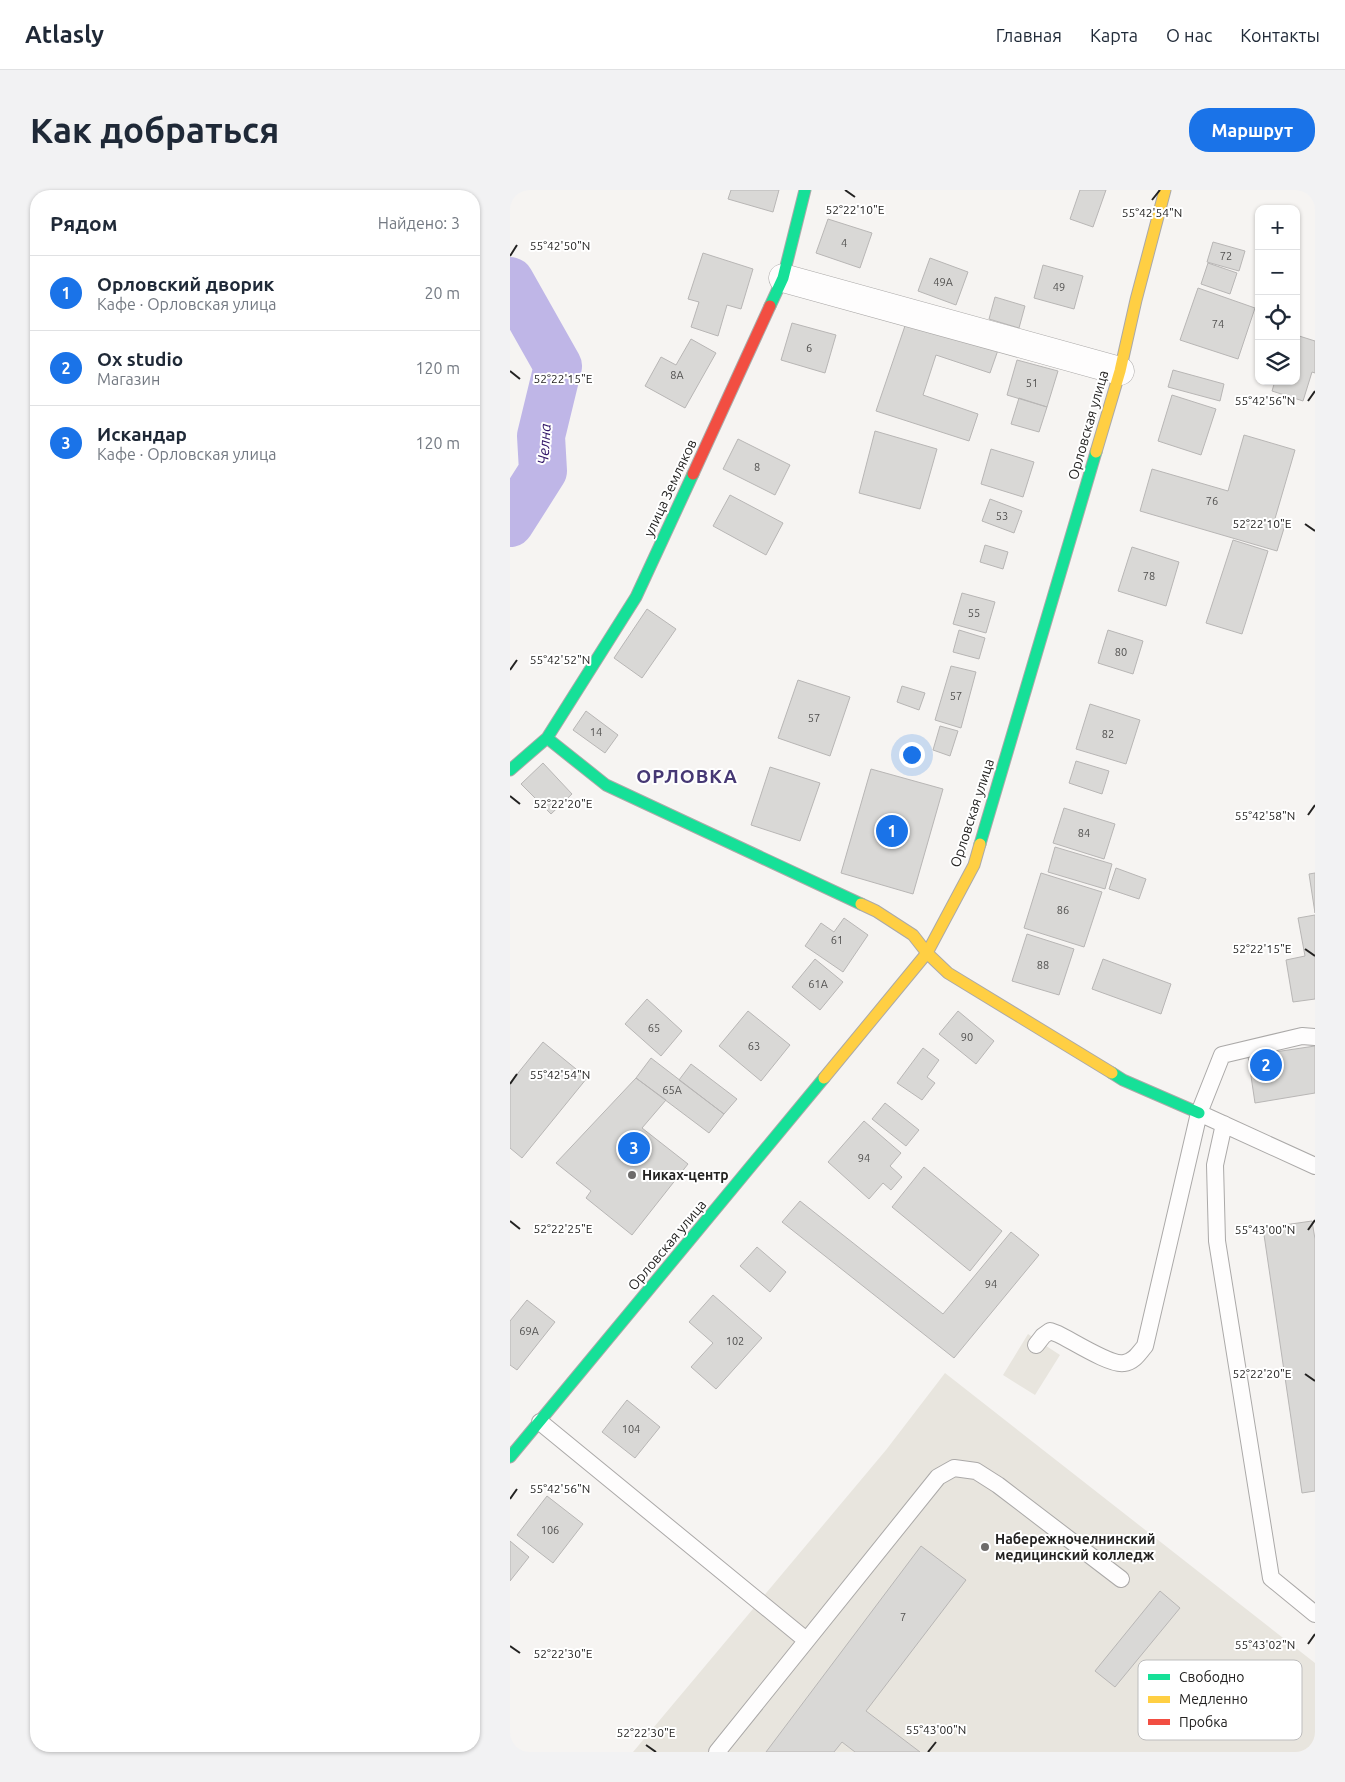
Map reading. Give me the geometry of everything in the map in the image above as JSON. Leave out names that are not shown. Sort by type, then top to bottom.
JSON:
[{"type":"street","name":"улица Земляков","points":[[510,770],[547,738],[636,597],[783,278],[805,190]]},
{"type":"street","name":"Орловская улица","points":[[511,1453],[540,1422],[927,953],[974,865],[1120,371],[1136,300],[1165,190]]},
{"type":"street","points":[[783,278],[1120,371]]},
{"type":"street","points":[[547,738],[606,785],[876,911],[913,935],[927,953],[948,973],[1123,1080],[1199,1113]]},
{"type":"lane","points":[[1036,1345],[1042,1336],[1050,1331],[1111,1362],[1123,1364],[1135,1358],[1145,1346],[1199,1113],[1222,1055],[1302,1036],[1315,1037]]},
{"type":"lane","points":[[1199,1113],[1315,1166]]},
{"type":"lane","points":[[1224,1124],[1215,1165],[1217,1241],[1271,1578],[1315,1614]]},
{"type":"lane","points":[[540,1422],[806,1640]]},
{"type":"lane","points":[[725,1749],[806,1640],[938,1477],[954,1468],[976,1471],[998,1485],[1121,1579]]},
{"type":"shaded area","points":[[1028,1334],[1060,1355],[1035,1395],[1003,1375]]},
{"type":"shaded area","name":"Набережночелнинский медицинский колледж","points":[[945,1373],[1315,1663],[1315,1752],[633,1752],[886,1450]]},
{"type":"building","points":[[731,190],[779,190],[773,212],[728,199]]},
{"type":"building","points":[[1080,190],[1106,190],[1093,227],[1070,219]]},
{"type":"building","points":[[828,219],[872,233],[860,268],[816,253]]},
{"type":"building","points":[[1213,242],[1245,251],[1239,271],[1207,262]]},
{"type":"building","points":[[703,253],[753,269],[741,309],[727,305],[718,336],[691,327],[699,302],[688,299]]},
{"type":"building","points":[[930,258],[968,272],[956,305],[918,291]]},
{"type":"building","points":[[1208,263],[1237,273],[1230,294],[1201,284]]},
{"type":"building","points":[[1043,265],[1083,276],[1074,309],[1034,298]]},
{"type":"building","points":[[1198,288],[1255,308],[1238,359],[1180,340]]},
{"type":"building","points":[[995,297],[1025,306],[1019,328],[989,319]]},
{"type":"building","points":[[907,320],[998,350],[990,373],[936,355],[923,395],[978,414],[969,441],[876,411]]},
{"type":"building","points":[[792,323],[836,335],[825,373],[781,360]]},
{"type":"building","points":[[1300,336],[1315,341],[1315,373],[1312,372],[1303,401],[1272,391],[1274,385],[1300,385]]},
{"type":"building","points":[[691,339],[716,353],[685,408],[645,386],[661,357],[676,365]]},
{"type":"building","points":[[1017,360],[1058,371],[1047,407],[1007,395]]},
{"type":"building","points":[[1173,370],[1224,384],[1220,401],[1168,387]]},
{"type":"building","points":[[1172,395],[1216,409],[1201,455],[1158,441]]},
{"type":"building","points":[[1019,398],[1047,407],[1039,432],[1011,424]]},
{"type":"building","points":[[875,431],[937,449],[920,509],[859,493]]},
{"type":"building","points":[[1244,435],[1295,450],[1274,522],[1285,525],[1277,551],[1140,511],[1152,469],[1228,491]]},
{"type":"building","points":[[738,439],[790,465],[775,495],[723,469]]},
{"type":"building","points":[[991,449],[1034,462],[1023,497],[981,484]]},
{"type":"building","points":[[730,495],[783,523],[766,555],[713,526]]},
{"type":"building","points":[[990,499],[1022,511],[1014,533],[982,521]]},
{"type":"building","points":[[1233,540],[1268,551],[1242,634],[1206,623]]},
{"type":"building","points":[[985,545],[1008,552],[1003,569],[980,562]]},
{"type":"building","points":[[1132,547],[1179,562],[1166,606],[1118,591]]},
{"type":"building","points":[[962,593],[995,602],[986,633],[953,624]]},
{"type":"building","points":[[647,609],[676,629],[642,678],[614,658]]},
{"type":"building","points":[[959,630],[985,638],[979,659],[953,652]]},
{"type":"building","points":[[1108,630],[1143,641],[1133,674],[1098,663]]},
{"type":"building","points":[[951,666],[976,672],[961,728],[935,720]]},
{"type":"building","points":[[798,680],[850,697],[830,756],[778,738]]},
{"type":"building","points":[[902,686],[925,693],[919,710],[897,702]]},
{"type":"building","points":[[1090,704],[1140,720],[1126,764],[1076,749]]},
{"type":"building","points":[[586,711],[618,735],[605,753],[573,730]]},
{"type":"building","points":[[940,726],[958,731],[950,756],[933,750]]},
{"type":"building","points":[[1076,761],[1109,771],[1102,794],[1069,783]]},
{"type":"building","points":[[543,763],[572,794],[551,814],[521,784]]},
{"type":"building","points":[[770,767],[820,783],[800,841],[751,825]]},
{"type":"building","points":[[871,769],[943,789],[913,894],[841,873]]},
{"type":"building","points":[[1064,808],[1115,824],[1104,859],[1053,843]]},
{"type":"building","points":[[1055,847],[1112,864],[1105,889],[1048,872]]},
{"type":"building","points":[[1116,868],[1146,879],[1139,899],[1109,889]]},
{"type":"building","points":[[1041,873],[1102,892],[1084,947],[1024,928]]},
{"type":"building","points":[[1315,873],[1315,913],[1309,874]]},
{"type":"building","points":[[1315,915],[1315,999],[1293,1002],[1286,960],[1305,956],[1298,918]]},
{"type":"building","points":[[844,918],[868,935],[843,972],[805,946],[821,923],[834,932]]},
{"type":"building","points":[[1027,934],[1074,949],[1059,995],[1012,981]]},
{"type":"building","points":[[815,959],[843,982],[820,1010],[792,987]]},
{"type":"building","points":[[1103,959],[1171,984],[1161,1014],[1092,989]]},
{"type":"building","points":[[647,999],[682,1031],[661,1056],[625,1024]]},
{"type":"building","points":[[748,1011],[790,1045],[761,1081],[719,1046]]},
{"type":"building","points":[[958,1011],[994,1041],[976,1064],[939,1034]]},
{"type":"building","points":[[543,1042],[587,1078],[522,1158],[510,1148],[510,1083]]},
{"type":"building","points":[[1315,1046],[1315,1093],[1255,1103],[1248,1056]]},
{"type":"building","points":[[923,1048],[939,1060],[927,1077],[935,1083],[922,1100],[897,1083]]},
{"type":"building","points":[[651,1058],[724,1114],[709,1133],[636,1078]]},
{"type":"building","points":[[691,1064],[737,1099],[724,1114],[679,1080]]},
{"type":"building","points":[[636,1078],[666,1100],[642,1128],[688,1164],[632,1235],[586,1198],[591,1191],[556,1163]]},
{"type":"building","points":[[885,1103],[919,1130],[906,1146],[872,1119]]},
{"type":"building","points":[[864,1121],[901,1153],[890,1166],[902,1177],[891,1190],[883,1183],[869,1199],[828,1162]]},
{"type":"building","points":[[924,1167],[1002,1231],[970,1271],[892,1207]]},
{"type":"building","points":[[800,1201],[943,1314],[1011,1232],[1039,1255],[954,1358],[782,1222]]},
{"type":"building","points":[[1312,1221],[1315,1239],[1315,1491],[1302,1493],[1263,1228]]},
{"type":"building","points":[[757,1247],[786,1272],[770,1292],[740,1266]]},
{"type":"building","points":[[713,1295],[762,1338],[716,1389],[691,1367],[713,1343],[689,1322]]},
{"type":"building","points":[[527,1300],[555,1322],[517,1370],[510,1365],[510,1321]]},
{"type":"building","points":[[627,1400],[660,1427],[635,1458],[602,1432]]},
{"type":"building","points":[[547,1496],[583,1524],[553,1563],[517,1535]]},
{"type":"building","points":[[510,1541],[529,1557],[510,1581]]},
{"type":"building","points":[[921,1546],[966,1580],[866,1711],[920,1752],[855,1752],[842,1742],[834,1752],[766,1752]]},
{"type":"building","points":[[1160,1591],[1180,1608],[1115,1687],[1095,1671]]},
{"type":"waterway","name":"Челна","points":[[510,281],[558,366],[541,436],[543,471],[510,523]]},
{"type":"traffic: fast","points":[[770,306],[783,278],[805,190]]},
{"type":"traffic: fast","points":[[980,844],[1096,452]]},
{"type":"traffic: fast","points":[[510,770],[547,738],[636,597],[693,474]]},
{"type":"traffic: fast","points":[[547,738],[606,785],[861,904]]},
{"type":"traffic: fast","points":[[1112,1073],[1123,1080],[1199,1113]]},
{"type":"traffic: fast","points":[[510,1457],[824,1078]]},
{"type":"traffic: slow","points":[[1096,452],[1120,371],[1136,300],[1165,190]]},
{"type":"traffic: slow","points":[[824,1078],[927,953],[974,865],[980,844]]},
{"type":"traffic: slow","points":[[861,904],[876,911],[913,935],[927,953],[948,973],[1112,1073]]},
{"type":"traffic: jam","points":[[693,474],[770,306]]},
{"type":"place","name":"Орловский дворик","points":[[892,831]]},
{"type":"place","name":"Ox studio","points":[[1266,1065]]},
{"type":"place","name":"Искандар","points":[[634,1148]]},
{"type":"place","name":"Никах-центр","points":[[632,1175]]},
{"type":"place","name":"Набережночелнинский медицинский колледж","points":[[985,1547]]},
{"type":"district","name":"ОРЛОВКА","points":[[687,776]]}]
